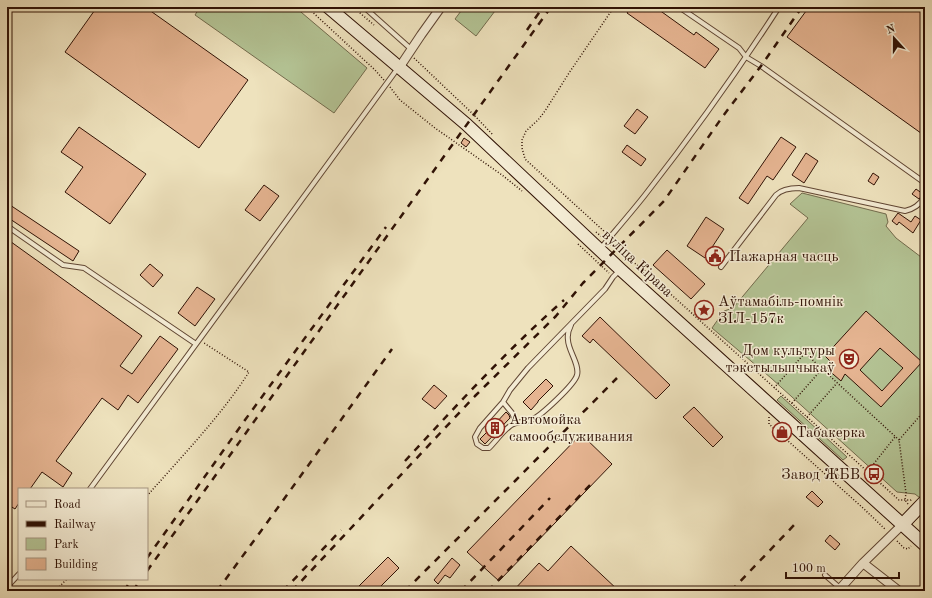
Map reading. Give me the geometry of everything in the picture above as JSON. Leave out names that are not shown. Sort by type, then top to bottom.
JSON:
[{"type":"main road","name":"вуліца Кірава","points":[[328,7],[398,68],[606,243],[617,273],[922,542]]},
{"type":"main road","points":[[903,524],[919,498]]},
{"type":"street","points":[[398,68],[441,7]]},
{"type":"street","points":[[839,590],[863,563],[903,524]]},
{"type":"street","points":[[863,563],[900,591]]},
{"type":"lane","points":[[364,7],[410,51]]},
{"type":"lane","points":[[680,7],[739,48],[746,57],[761,66],[925,183]]},
{"type":"lane","points":[[606,243],[668,165],[746,57],[779,7]]},
{"type":"lane","points":[[91,488],[398,68]]},
{"type":"lane","points":[[721,267],[776,195],[788,188],[799,188],[905,211],[913,209],[925,197]]},
{"type":"lane","points":[[7,226],[63,265],[84,268],[197,342]]},
{"type":"lane","points":[[571,325],[568,332],[568,340],[578,374],[575,380],[539,416],[531,420],[516,422],[510,426],[489,448],[483,448],[477,444],[475,437],[480,428],[503,402],[510,390],[528,368],[605,290],[617,273]]},
{"type":"lane","points":[[503,402],[512,413],[516,422]]},
{"type":"lane","points":[[7,587],[18,575]]},
{"type":"lane","points":[[826,575],[839,590]]},
{"type":"path","points":[[306,7],[376,70],[400,100],[435,128],[502,175],[524,193]]},
{"type":"path","points":[[353,7],[375,26]]},
{"type":"path","points":[[606,243],[525,159],[522,148],[522,140],[526,131],[545,111],[614,7]]},
{"type":"path","points":[[410,51],[495,137]]},
{"type":"path","points":[[592,229],[606,243],[645,272],[899,500],[919,498],[925,487]]},
{"type":"path","points":[[573,239],[617,273]]},
{"type":"path","points":[[148,495],[237,391],[249,372],[197,342]]},
{"type":"path","points":[[774,388],[805,353],[899,440],[906,493],[905,500]]},
{"type":"path","points":[[792,403],[822,369]]},
{"type":"path","points":[[806,417],[837,383]]},
{"type":"path","points":[[899,440],[925,410]]},
{"type":"path","points":[[769,414],[769,424],[863,508],[904,548],[908,549],[922,542]]},
{"type":"path","points":[[867,472],[895,437]]},
{"type":"path","points":[[55,591],[66,580]]},
{"type":"green space","points":[[200,7],[295,7],[367,68],[334,113],[195,15]]},
{"type":"green space","points":[[464,7],[498,7],[476,36],[455,19]]},
{"type":"green space","points":[[802,193],[886,214],[888,222],[886,226],[896,238],[925,260],[925,491],[920,498],[915,494],[897,492],[771,378],[712,328],[724,311],[733,308],[808,218],[790,204]]},
{"type":"green space","points":[[781,396],[847,457],[843,460],[777,400]]},
{"type":"building","points":[[97,7],[145,7],[248,80],[199,148],[65,52]]},
{"type":"building","points":[[631,7],[655,7],[694,35],[696,32],[719,49],[705,68],[627,13]]},
{"type":"building","points":[[809,7],[925,7],[925,136],[787,37]]},
{"type":"building","points":[[637,109],[648,117],[635,134],[624,126]]},
{"type":"building","points":[[79,127],[146,174],[110,224],[65,192],[83,167],[61,152]]},
{"type":"building","points":[[781,137],[796,147],[773,180],[767,176],[748,204],[739,198]]},
{"type":"building","points":[[464,138],[470,142],[466,147],[461,143]]},
{"type":"building","points":[[627,145],[646,159],[641,166],[622,152]]},
{"type":"building","points":[[806,153],[818,161],[804,183],[792,175]]},
{"type":"building","points":[[873,173],[879,177],[874,185],[868,181]]},
{"type":"building","points":[[264,185],[279,196],[260,221],[245,210]]},
{"type":"building","points":[[916,189],[923,194],[919,199],[912,194]]},
{"type":"building","points":[[10,205],[79,251],[73,261],[7,217],[7,210]]},
{"type":"building","points":[[898,213],[911,222],[915,216],[921,220],[913,233],[899,222],[897,225],[892,221]]},
{"type":"building","name":"Пажарная часць","points":[[706,217],[724,229],[705,258],[687,246]]},
{"type":"building","points":[[7,239],[142,336],[120,366],[132,374],[160,336],[178,349],[138,403],[128,395],[118,410],[102,398],[56,461],[72,473],[63,487],[42,472],[31,488],[18,488],[18,504],[15,509],[7,504]]},
{"type":"building","points":[[667,250],[705,284],[691,299],[653,265]]},
{"type":"building","points":[[150,264],[163,275],[153,287],[140,275]]},
{"type":"building","points":[[197,287],[215,299],[195,326],[178,313]]},
{"type":"building","name":"Дом культуры тэкстыльшчыкаў","points":[[866,311],[922,362],[881,407],[845,374],[841,381],[826,368],[832,363],[825,356]],"holes":[[[880,348],[903,368],[882,391],[860,370]]]},
{"type":"building","points":[[600,317],[670,385],[656,399],[593,339],[590,343],[582,336]]},
{"type":"building","points":[[546,379],[553,386],[531,410],[523,402]]},
{"type":"building","points":[[434,385],[447,396],[435,409],[422,399]]},
{"type":"building","points":[[694,407],[723,437],[713,447],[683,417]]},
{"type":"building","name":"Автомойка самообслуживания","points":[[506,412],[510,418],[485,444],[480,439],[489,430],[486,427],[492,420],[495,424]]},
{"type":"building","points":[[581,434],[612,464],[499,581],[467,552]]},
{"type":"building","points":[[812,491],[823,502],[818,507],[806,497]]},
{"type":"building","points":[[830,535],[840,544],[835,550],[825,541]]},
{"type":"building","points":[[571,546],[619,591],[513,591],[539,563],[548,571]]},
{"type":"building","points":[[388,557],[399,568],[376,591],[354,591]]},
{"type":"building","points":[[452,558],[460,565],[450,578],[445,575],[438,584],[434,580]]},
{"type":"railway","points":[[527,30],[543,7]]},
{"type":"railway","points":[[148,570],[551,7]]},
{"type":"railway","points":[[292,591],[475,396],[556,316],[583,283],[664,201],[802,7]]},
{"type":"railway","points":[[7,122],[14,112]]},
{"type":"railway","points":[[148,557],[245,420],[386,227]]},
{"type":"railway","points":[[405,461],[502,358],[564,300]]},
{"type":"railway","points":[[217,591],[392,349]]},
{"type":"railway","points":[[405,591],[617,378]]},
{"type":"railway","points":[[488,591],[594,481]]},
{"type":"railway","points":[[461,591],[550,498]]},
{"type":"railway","points":[[731,591],[796,523]]},
{"type":"railway","points":[[283,591],[341,530]]},
{"type":"railway","points":[[124,591],[131,580]]},
{"type":"railway","points":[[133,591],[140,580]]},
{"type":"place","name":"Пажарная часць","points":[[715,256]]},
{"type":"place","name":"Аўтамабіль-помнік ЗІЛ-157к","points":[[704,310]]},
{"type":"place","name":"Дом культуры тэкстыльшчыкаў","points":[[849,359]]},
{"type":"place","name":"Автомойка самообслуживания","points":[[495,428]]},
{"type":"place","name":"Табакерка","points":[[782,432]]},
{"type":"place","name":"Завод ЖБВ","points":[[874,474]]}]
